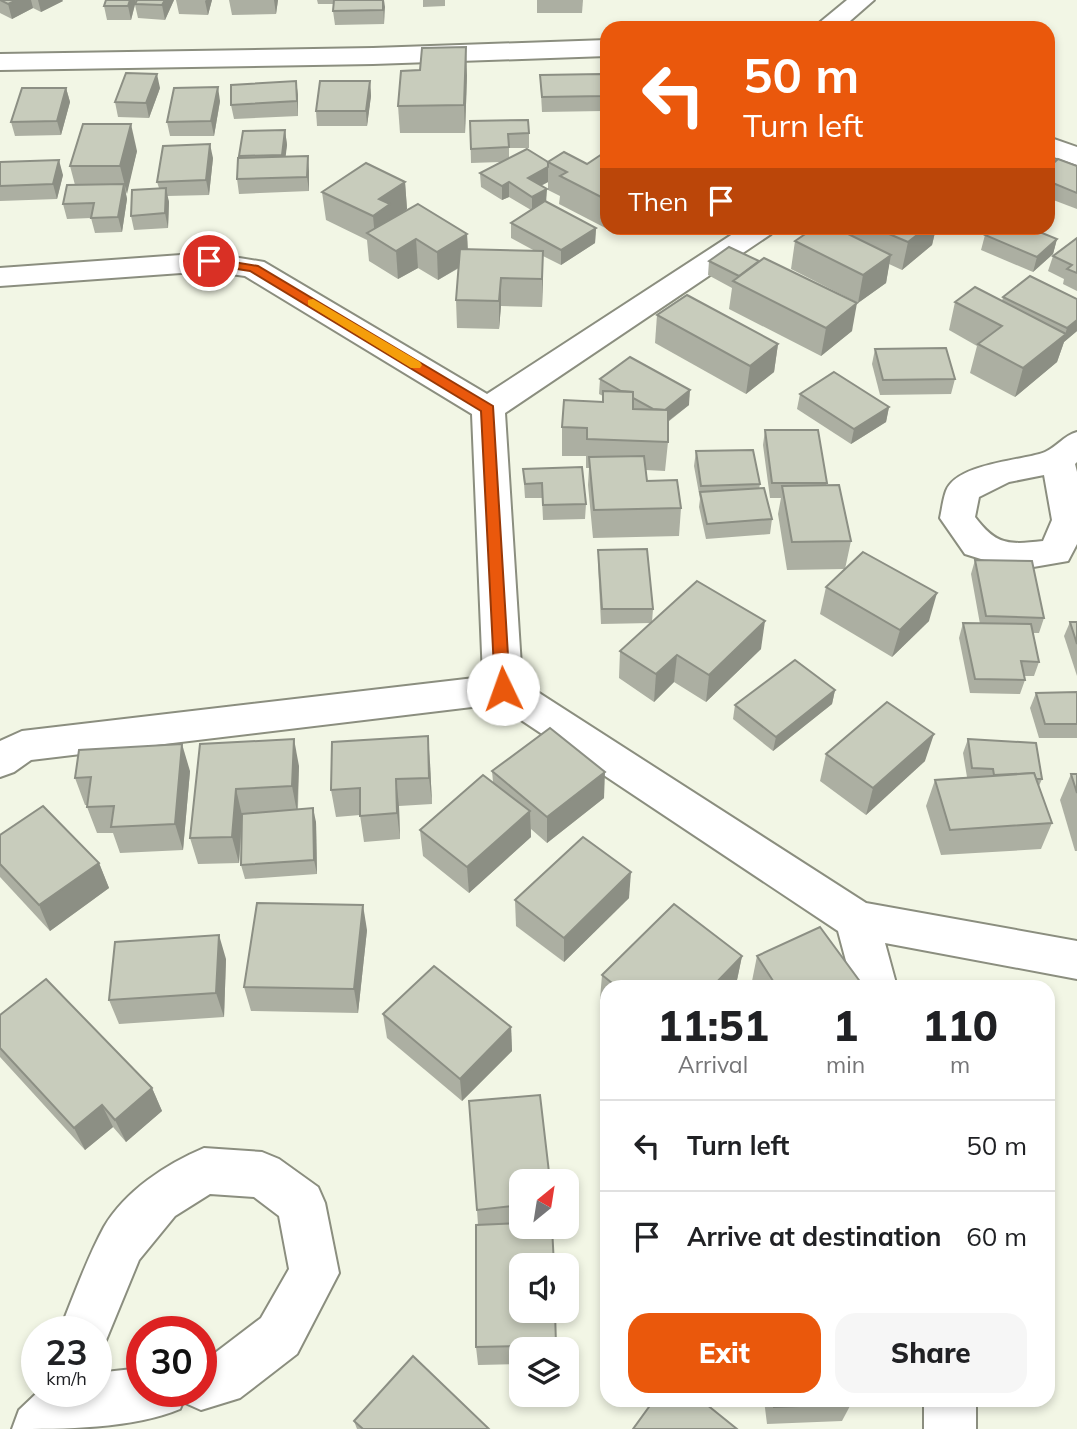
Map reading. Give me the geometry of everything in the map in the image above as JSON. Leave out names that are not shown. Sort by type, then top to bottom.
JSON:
[{"type":"street","points":[[835,21],[862,0]]},
{"type":"street","points":[[0,62],[373,56],[600,48]]},
{"type":"street","points":[[1055,148],[1077,157]]},
{"type":"street","points":[[488,409],[750,235]]},
{"type":"street","points":[[0,277],[209,261],[253,268],[488,409]]},
{"type":"street","points":[[488,409],[503,689]]},
{"type":"street","points":[[7,744],[503,689],[857,920],[1077,960]]},
{"type":"street","points":[[857,920],[873,980]]},
{"type":"street","points":[[91,1316],[122,1243],[158,1200],[204,1171],[262,1175],[301,1203],[314,1273],[279,1336],[222,1380],[217,1381]]},
{"type":"street","points":[[57,1408],[126,1397]]},
{"type":"street","points":[[950,1407],[950,1429]]},
{"type":"building","points":[[0,0],[17,0],[8,4]]},
{"type":"building","points":[[106,0],[130,0],[128,6],[104,6]]},
{"type":"building","points":[[137,0],[165,0],[162,5],[135,4]]},
{"type":"building","points":[[334,0],[383,0],[383,10],[333,11]]},
{"type":"building","points":[[466,47],[464,105],[398,106],[401,71],[420,70],[422,48]]},
{"type":"building","points":[[126,73],[157,74],[146,103],[115,102]]},
{"type":"building","points":[[600,74],[600,96],[542,97],[540,75]]},
{"type":"building","points":[[296,81],[297,101],[231,105],[231,85]]},
{"type":"building","points":[[320,81],[370,81],[366,111],[316,111]]},
{"type":"building","points":[[218,87],[211,121],[167,122],[174,88]]},
{"type":"building","points":[[22,88],[66,88],[57,121],[11,122]]},
{"type":"building","points":[[528,120],[529,133],[508,134],[509,147],[471,149],[470,121]]},
{"type":"building","points":[[83,124],[131,124],[120,166],[70,166]]},
{"type":"building","points":[[285,130],[282,155],[239,156],[243,131]]},
{"type":"building","points":[[210,144],[206,180],[157,182],[163,146]]},
{"type":"building","points":[[527,149],[548,162],[548,167],[528,178],[547,189],[532,197],[509,182],[502,186],[480,173]]},
{"type":"building","points":[[564,152],[587,164],[600,155],[600,196],[560,176],[567,172],[548,162]]},
{"type":"building","points":[[308,156],[307,177],[237,179],[238,158]]},
{"type":"building","points":[[1058,159],[1077,166],[1077,193],[1055,184],[1055,162]]},
{"type":"building","points":[[59,160],[53,184],[0,186],[0,162]]},
{"type":"building","points":[[366,163],[405,182],[379,199],[390,204],[373,216],[322,192]]},
{"type":"building","points":[[124,184],[118,217],[91,218],[94,203],[63,204],[67,185]]},
{"type":"building","points":[[166,188],[165,213],[131,216],[132,190]]},
{"type":"building","points":[[545,201],[596,228],[561,250],[511,223]]},
{"type":"building","points":[[418,204],[467,234],[437,252],[416,239],[396,251],[367,233]]},
{"type":"building","points":[[804,235],[850,235],[891,255],[863,275],[795,241]]},
{"type":"building","points":[[892,235],[917,235],[908,242]]},
{"type":"building","points":[[985,235],[1047,235],[1057,239],[1037,257]]},
{"type":"building","points":[[1077,238],[1077,273],[1067,269],[1072,265],[1053,256]]},
{"type":"building","points":[[729,247],[759,261],[739,276],[709,261]]},
{"type":"building","points":[[460,249],[543,251],[542,279],[501,278],[499,301],[456,300]]},
{"type":"building","points":[[764,258],[857,303],[826,328],[733,281]]},
{"type":"building","points":[[1030,276],[1077,299],[1077,320],[1067,328],[1003,297]]},
{"type":"building","points":[[975,287],[1066,334],[1023,368],[978,344],[1002,326],[955,302]]},
{"type":"building","points":[[687,295],[778,344],[750,366],[657,315]]},
{"type":"building","points":[[946,348],[955,379],[883,380],[875,349]]},
{"type":"building","points":[[630,357],[690,390],[665,410],[653,409],[633,398],[633,392],[621,391],[600,379]]},
{"type":"building","points":[[834,372],[889,407],[854,429],[800,394]]},
{"type":"building","points":[[603,391],[633,392],[633,409],[668,410],[668,442],[587,439],[587,428],[562,427],[564,400],[603,402]]},
{"type":"building","points":[[765,430],[818,430],[827,483],[772,483]]},
{"type":"building","points":[[753,450],[760,484],[701,486],[696,451]]},
{"type":"building","points":[[644,456],[647,481],[677,480],[681,508],[594,510],[589,457]]},
{"type":"building","points":[[582,467],[586,504],[543,505],[542,483],[525,484],[523,469]]},
{"type":"building","points":[[839,485],[851,541],[792,542],[782,486]]},
{"type":"building","points":[[764,488],[772,519],[707,524],[700,492]]},
{"type":"building","points":[[647,549],[653,609],[602,609],[598,550]]},
{"type":"building","points":[[863,552],[937,593],[900,630],[826,587]]},
{"type":"building","points":[[975,560],[1032,561],[1044,618],[986,616]]},
{"type":"building","points":[[697,581],[765,621],[709,675],[677,655],[656,674],[620,651]]},
{"type":"building","points":[[1070,622],[1077,622],[1077,644]]},
{"type":"building","points":[[963,623],[1031,624],[1039,662],[1021,661],[1025,680],[975,679]]},
{"type":"building","points":[[795,660],[835,690],[776,737],[735,705]]},
{"type":"building","points":[[1077,692],[1077,724],[1045,724],[1036,693]]},
{"type":"building","points":[[887,702],[934,734],[873,788],[826,754]]},
{"type":"building","points":[[550,728],[605,772],[547,817],[492,771]]},
{"type":"building","points":[[428,736],[429,778],[396,779],[397,813],[360,816],[360,788],[331,790],[332,742]]},
{"type":"building","points":[[294,739],[292,786],[236,789],[232,837],[190,838],[200,744]]},
{"type":"building","points":[[968,739],[1036,743],[1042,779],[1036,779],[1034,773],[994,775],[993,769],[972,768]]},
{"type":"building","points":[[182,744],[175,824],[111,827],[114,806],[87,807],[91,777],[75,778],[79,750]]},
{"type":"building","points":[[1034,773],[1052,823],[950,830],[935,780]]},
{"type":"building","points":[[1071,774],[1077,774],[1077,793]]},
{"type":"building","points":[[483,775],[530,811],[467,867],[420,830]]},
{"type":"building","points":[[43,806],[99,863],[39,905],[0,864],[0,835]]},
{"type":"building","points":[[313,808],[314,860],[241,865],[242,814]]},
{"type":"building","points":[[583,837],[631,872],[564,938],[515,900]]},
{"type":"building","points":[[257,903],[363,905],[354,989],[244,987]]},
{"type":"building","points":[[674,904],[742,956],[719,980],[608,980],[602,975]]},
{"type":"building","points":[[820,927],[859,980],[772,980],[757,956]]},
{"type":"building","points":[[219,935],[216,993],[109,1000],[115,942]]},
{"type":"building","points":[[434,966],[511,1027],[460,1079],[383,1014]]},
{"type":"building","points":[[46,979],[152,1088],[115,1120],[102,1105],[74,1128],[0,1048],[0,1015]]},
{"type":"building","points":[[540,1095],[549,1169],[509,1169],[509,1206],[477,1210],[469,1101]]},
{"type":"building","points":[[509,1224],[509,1239],[553,1239],[553,1253],[509,1253],[509,1323],[555,1323],[556,1337],[509,1337],[509,1346],[476,1347],[476,1225]]},
{"type":"building","points":[[413,1356],[489,1429],[363,1429],[354,1421]]},
{"type":"building","points":[[649,1407],[710,1407],[737,1429],[633,1429]]},
{"type":"slow traffic","points":[[313,303],[415,365]]},
{"type":"route","points":[[209,261],[253,268],[488,409],[503,689]]}]
